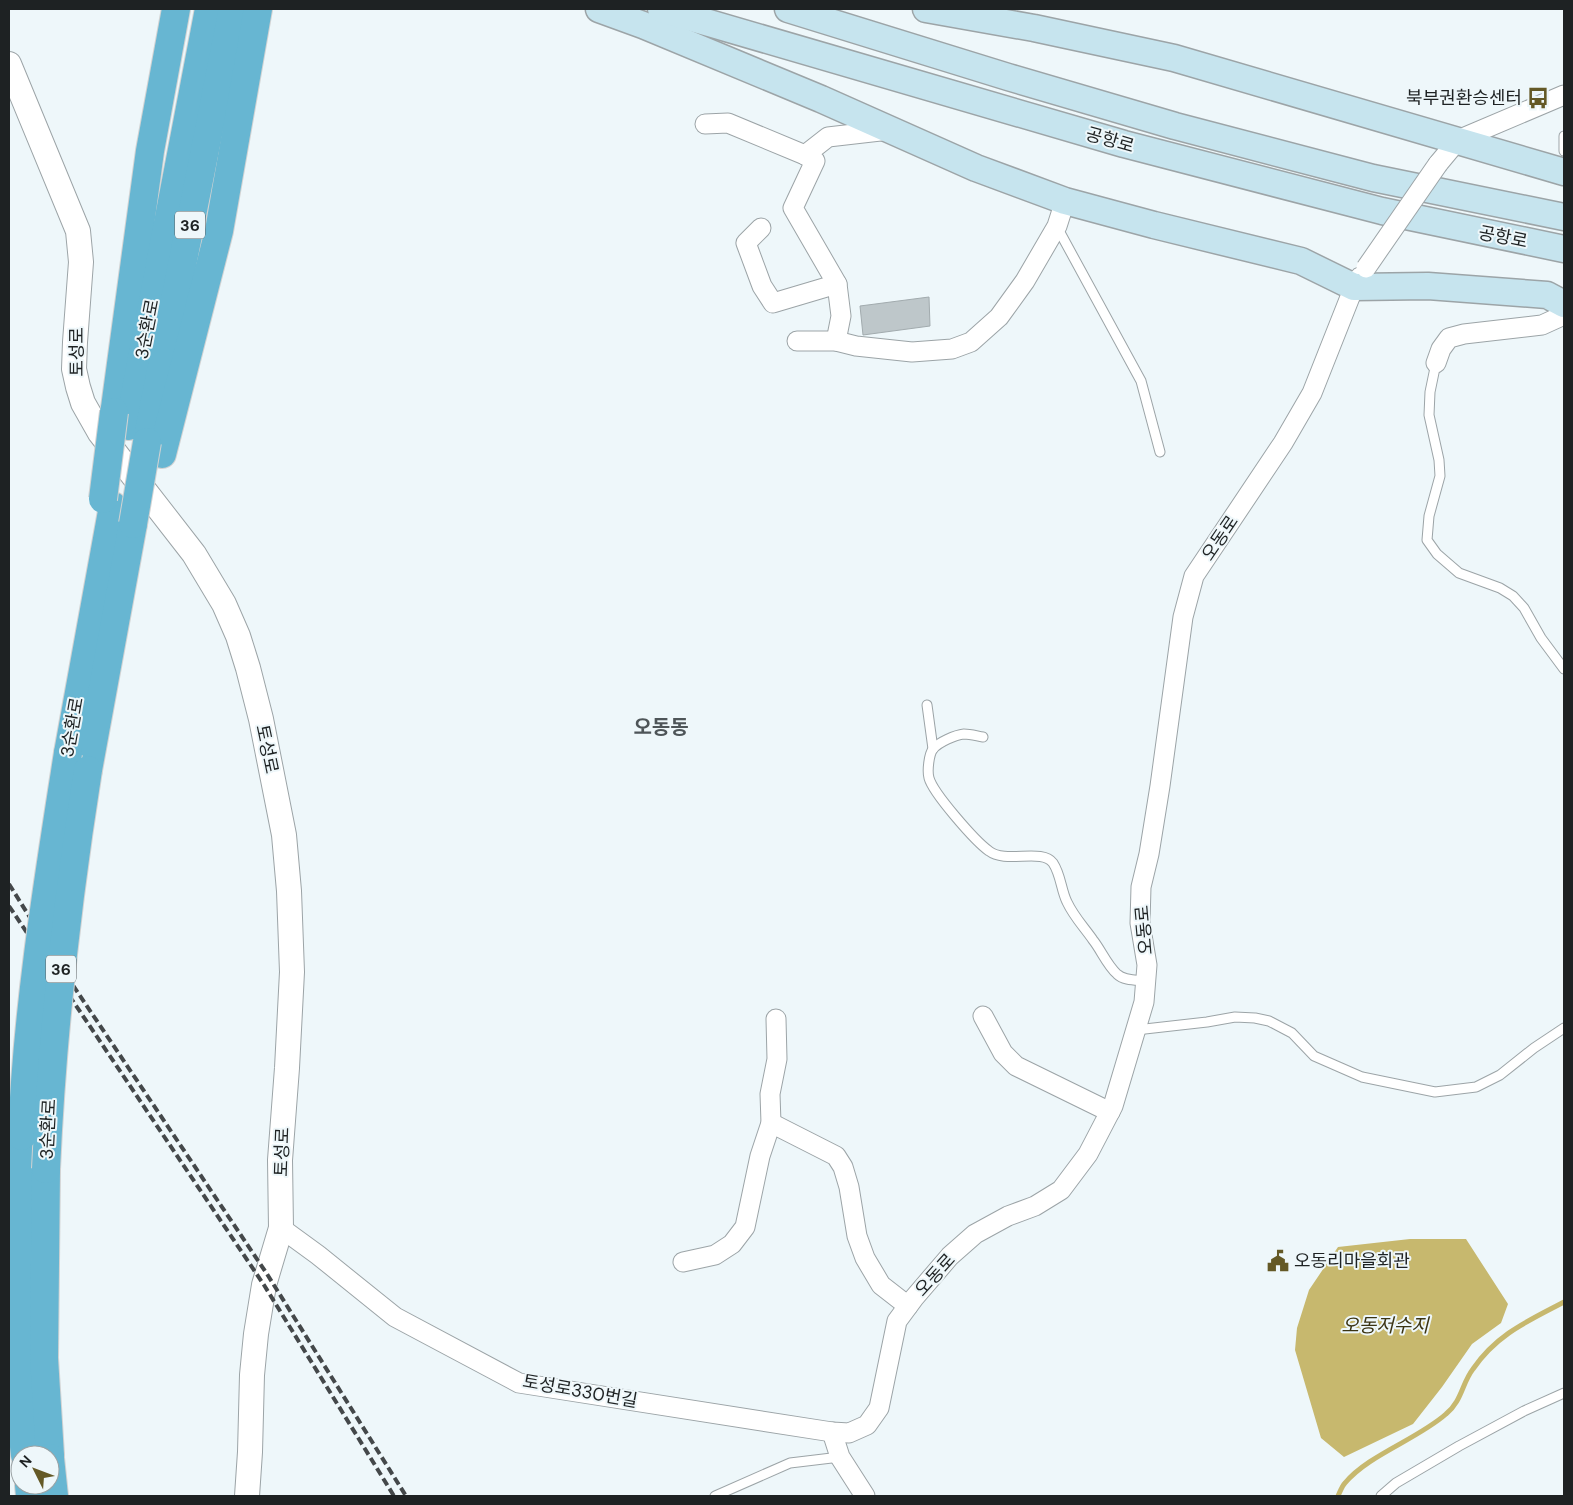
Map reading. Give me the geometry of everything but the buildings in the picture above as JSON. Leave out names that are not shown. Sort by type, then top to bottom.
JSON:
[{"type":"highway","points":[[78,762],[138,433],[150,151],[176,9]]},
{"type":"highway","name":"3순환로","points":[[49,1445],[44,1358],[46,1169],[50,1088],[62,955],[71,885],[78,762],[74,718],[123,515],[209,9]]},
{"type":"highway","name":"3순환로","points":[[138,433],[233,9]]},
{"type":"highway","points":[[138,433],[219,231],[258,15]]},
{"type":"highway","name":"3순환로","points":[[24,1445],[18,1346],[18,1256],[24,1091],[34,990],[78,762]]},
{"type":"main road","points":[[599,9],[643,25],[821,99],[976,168],[1065,201],[1301,261],[1360,278],[1428,286],[1546,295],[1564,304]]},
{"type":"main road","name":"공항로","points":[[661,9],[1124,144],[1382,212],[1564,249]]},
{"type":"main road","name":"공항로","points":[[788,9],[1175,126],[1373,178],[1564,217]]},
{"type":"main road","points":[[926,9],[1034,28],[1174,58],[1564,172]]},
{"type":"street","name":"토성로","points":[[9,64],[78,231],[81,262],[74,369],[83,403],[100,433],[194,554],[209,576],[224,604],[238,636],[261,719],[284,835],[289,891],[292,972],[280,1160],[281,1228],[264,1285],[256,1334],[252,1375],[247,1496]]},
{"type":"street","points":[[1458,140],[1564,95]]},
{"type":"street","points":[[705,124],[728,123],[815,161],[793,208],[837,284],[841,316],[836,340]]},
{"type":"street","points":[[805,155],[828,137],[889,130]]},
{"type":"street","name":"오동로","points":[[832,1432],[849,1434],[867,1425],[878,1408],[897,1321],[950,1256],[975,1234],[1008,1216],[1035,1206],[1061,1190],[1088,1154],[1113,1106],[1144,1002],[1147,964],[1140,923],[1141,887],[1149,854],[1160,786],[1183,617],[1194,576],[1283,443],[1312,393],[1360,278],[1438,164],[1458,140]]},
{"type":"street","points":[[797,340],[836,340],[856,346],[912,352],[952,349],[971,342],[999,317],[1025,281],[1057,226],[1065,201]]},
{"type":"street","points":[[761,228],[746,243],[762,286],[773,303],[837,284]]},
{"type":"street","points":[[1436,363],[1441,349],[1449,338],[1464,334],[1542,325],[1564,315]]},
{"type":"street","points":[[983,1016],[1003,1053],[1016,1066],[1110,1112]]},
{"type":"street","points":[[683,1262],[715,1255],[732,1244],[744,1227],[760,1156],[771,1123],[770,1094],[777,1059],[776,1019]]},
{"type":"street","points":[[771,1123],[836,1156],[843,1167],[850,1187],[857,1236],[865,1258],[882,1285],[908,1306]]},
{"type":"street","name":"토성로330번길","points":[[281,1228],[395,1317],[519,1383],[832,1432]]},
{"type":"street","points":[[832,1432],[840,1457],[865,1496]]},
{"type":"lane","points":[[983,9],[1034,28]]},
{"type":"lane","points":[[1564,136],[1564,151]]},
{"type":"lane","points":[[1057,226],[1141,381],[1160,452]]},
{"type":"lane","points":[[1436,363],[1430,392],[1430,415],[1439,460],[1440,476],[1429,516],[1427,540],[1437,554],[1460,573],[1500,588],[1513,596],[1524,608],[1541,638],[1564,669]]},
{"type":"lane","points":[[927,705],[933,749],[929,761],[928,777],[935,790],[988,851],[1000,857],[1041,856],[1052,862],[1058,872],[1066,901],[1078,922],[1092,938],[1117,975],[1128,980],[1146,981]]},
{"type":"lane","points":[[933,749],[945,740],[963,734],[982,737]]},
{"type":"lane","points":[[1136,1030],[1235,1017],[1255,1018],[1269,1021],[1292,1034],[1314,1056],[1362,1076],[1435,1092],[1476,1087],[1500,1075],[1534,1048],[1564,1028]]},
{"type":"lane","points":[[1381,1496],[1396,1483],[1459,1446],[1524,1410],[1564,1393]]},
{"type":"lane","points":[[715,1496],[790,1463],[840,1457]]},
{"type":"water","name":"오동저수지","points":[[1410,1239],[1466,1239],[1508,1304],[1501,1323],[1472,1344],[1413,1424],[1344,1457],[1321,1438],[1295,1350],[1297,1328],[1309,1290],[1338,1247]]},
{"type":"waterway","points":[[1338,1496],[1342,1487],[1355,1473],[1380,1455],[1435,1423],[1446,1414],[1459,1398],[1469,1374],[1492,1346],[1514,1330],[1564,1302]]},
{"type":"railway","points":[[9,884],[64,972],[267,1274],[406,1496]]},
{"type":"railway","points":[[9,906],[264,1285],[394,1496]]},
{"type":"place","name":"북부권환승센터","points":[[1538,98]]},
{"type":"place","name":"오동리마을회관","points":[[1278,1261]]},
{"type":"district","name":"오동동","points":[[661,727]]}]
